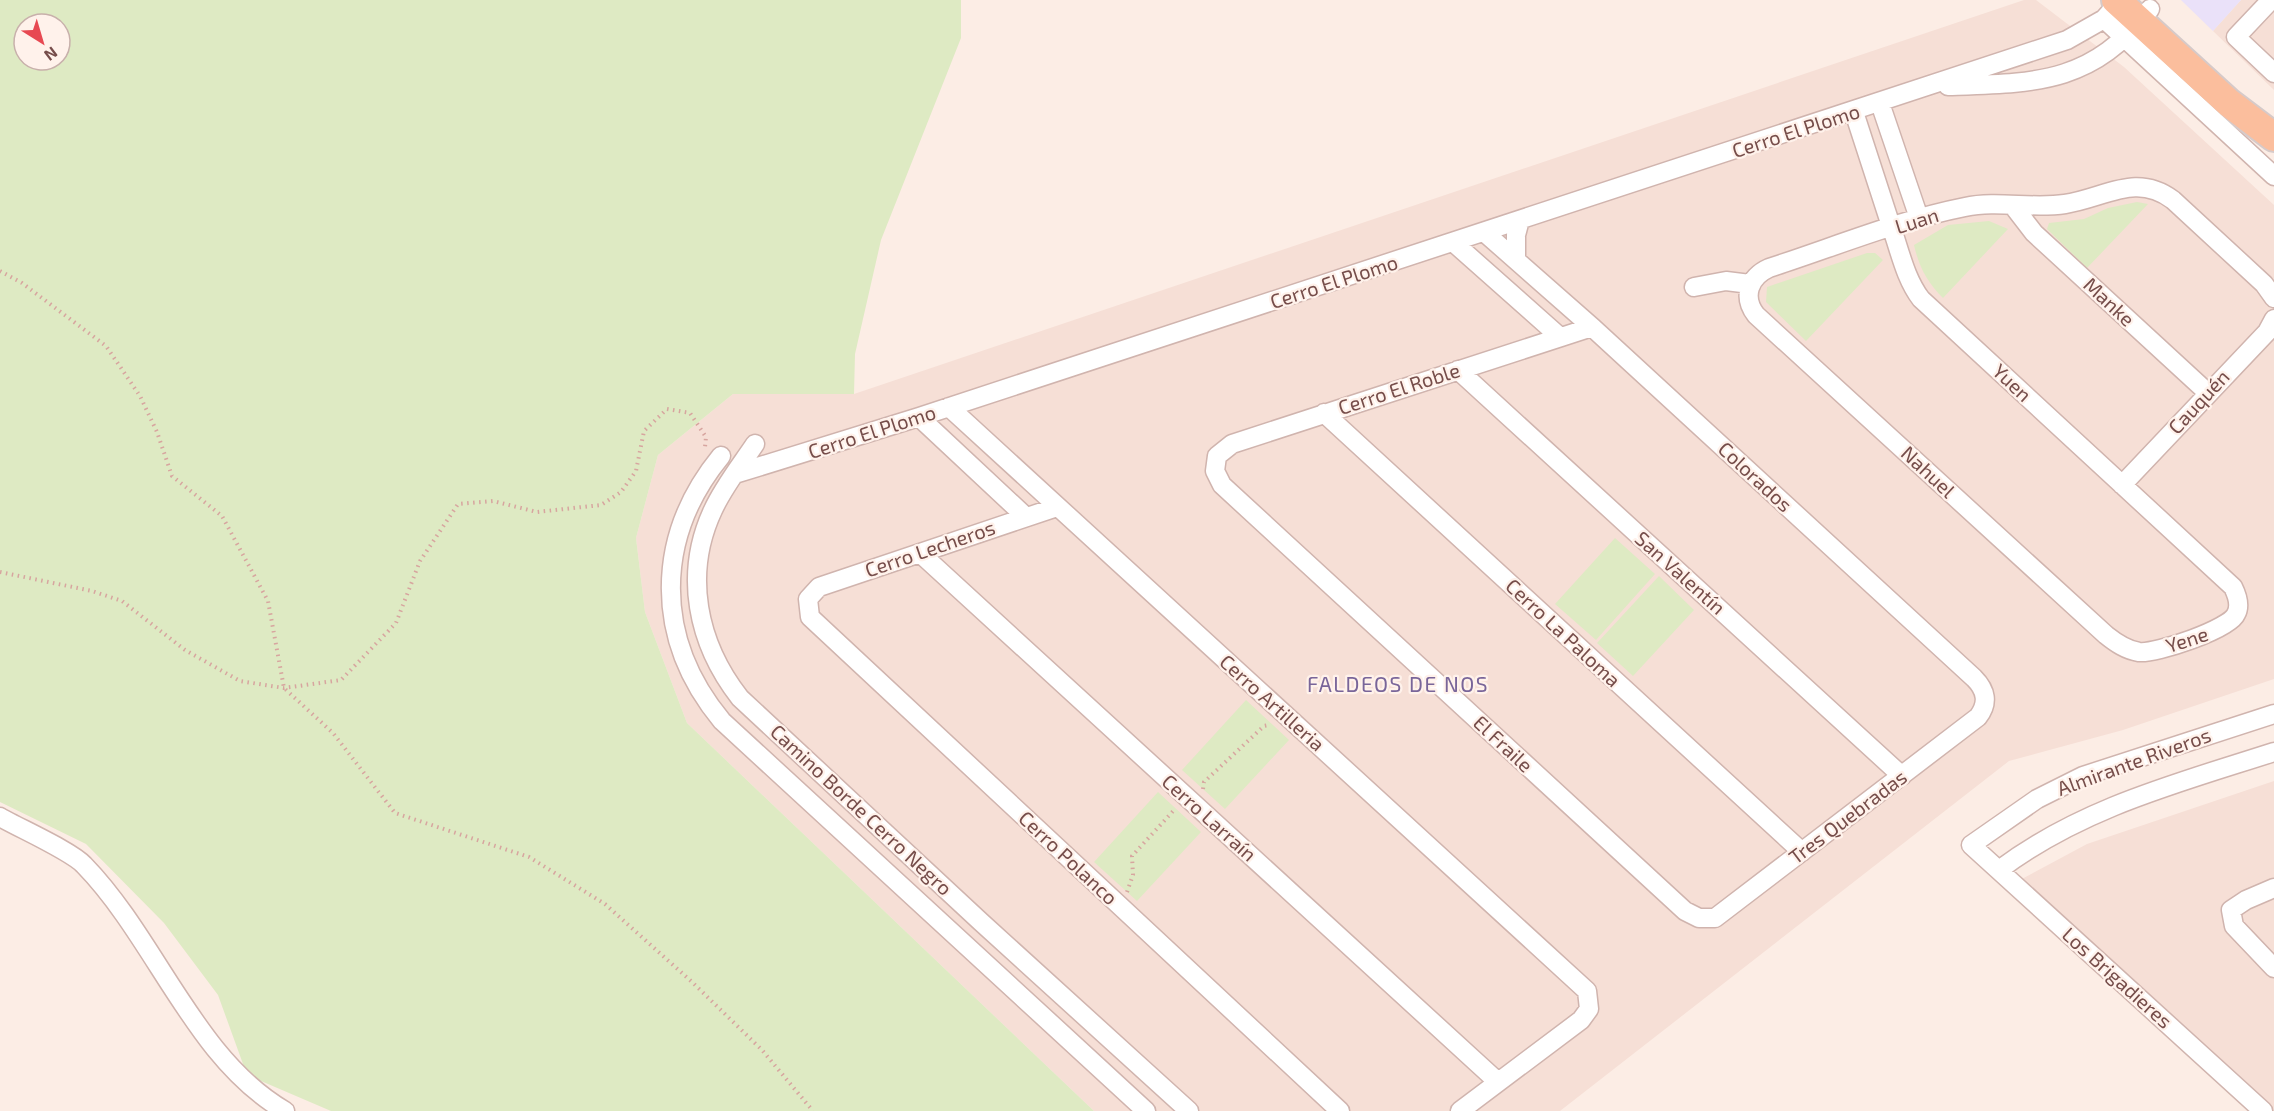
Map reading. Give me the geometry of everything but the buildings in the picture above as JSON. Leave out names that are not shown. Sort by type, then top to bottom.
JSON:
[{"type":"main road","points":[[2127,11],[2274,125]]},
{"type":"main road","points":[[2127,11],[2229,103],[2274,137]]},
{"type":"street","points":[[2271,0],[2236,37],[2274,73]]},
{"type":"street","points":[[2127,11],[2274,176]]},
{"type":"street","name":"Cerro El Plomo","points":[[1931,86],[2047,80],[2089,64],[2127,11]]},
{"type":"street","name":"Cerro El Plomo","points":[[735,474],[919,417],[1854,112],[2067,40],[2127,11]]},
{"type":"street","points":[[1880,103],[1919,218]]},
{"type":"street","name":"Yuen","points":[[1854,112],[1908,276],[1921,299],[2227,580],[2236,595],[2238,608]]},
{"type":"street","name":"Luan","points":[[1750,284],[1760,273],[1769,268],[1919,218],[1976,205],[2014,207],[2068,204],[2125,188],[2151,188],[2173,200],[2264,284],[2274,298]]},
{"type":"street","name":"Manke","points":[[2014,207],[2034,233],[2208,393]]},
{"type":"street","points":[[1516,260],[1516,235],[1520,220]]},
{"type":"street","name":"Colorados","points":[[1484,232],[1592,327],[1974,678],[1982,687],[1986,699]]},
{"type":"street","points":[[1453,243],[1560,337]]},
{"type":"street","points":[[1694,287],[1726,281],[1750,284]]},
{"type":"street","name":"Nahuel","points":[[1750,284],[1748,300],[1756,315],[2097,627],[2126,648]]},
{"type":"street","name":"Cauquén","points":[[2122,485],[2267,332],[2274,319]]},
{"type":"street","name":"Cerro El Roble","points":[[1215,463],[1226,447],[1592,327]]},
{"type":"street","name":"San Valentín","points":[[1458,370],[1902,776]]},
{"type":"street","name":"Cerro Artilleria","points":[[949,407],[1587,990],[1590,1002],[1581,1020],[1498,1082]]},
{"type":"street","name":"Cerro La Paloma","points":[[1324,413],[1802,852]]},
{"type":"street","points":[[919,417],[1026,517]]},
{"type":"street","name":"Camino Borde Cerro Negro","points":[[755,444],[714,508],[703,537],[697,566],[698,607],[702,627],[708,646],[728,682],[740,698],[1189,1111]]},
{"type":"street","name":"Camino Borde Cerro Negro","points":[[721,456],[709,471],[681,524],[670,582],[674,624],[679,645],[686,666],[708,704],[722,721],[1146,1111]]},
{"type":"street","name":"El Fraile","points":[[1215,463],[1217,479],[1222,485],[1685,911],[1699,918]]},
{"type":"street","name":"Cerro Lecheros","points":[[808,599],[814,591],[825,584],[1057,507]]},
{"type":"street","name":"Cerro Larraín","points":[[920,553],[1498,1082]]},
{"type":"street","name":"Cerro Polanco","points":[[808,599],[808,610],[814,622],[1340,1111]]},
{"type":"street","name":"Yene","points":[[2126,648],[2137,652],[2151,651],[2218,629],[2230,623],[2238,608]]},
{"type":"street","name":"Tres Quebradas","points":[[1699,918],[1715,918],[1723,914],[1978,717],[1986,699]]},
{"type":"street","name":"Almirante Riveros","points":[[1971,845],[2037,799],[2083,776],[2274,714]]},
{"type":"street","name":"Almirante Riveros","points":[[1998,870],[2050,835],[2100,810],[2274,752]]},
{"type":"street","points":[[0,817],[82,863],[141,936],[219,1056],[262,1098],[285,1111]]},
{"type":"street","name":"Los Brigadieres","points":[[1971,845],[2263,1111]]},
{"type":"street","points":[[2274,888],[2246,900],[2231,910],[2234,926],[2274,968]]},
{"type":"street","points":[[1460,1111],[1498,1082]]},
{"type":"path","points":[[0,271],[22,283],[106,346],[140,396],[157,432],[172,476],[222,516],[268,601],[284,688],[333,733],[395,813],[529,857],[605,904],[692,982],[762,1050],[813,1111]]},
{"type":"path","points":[[0,572],[92,591],[122,602],[177,645],[240,681],[284,688],[341,680],[396,623],[420,561],[458,504],[493,501],[537,512],[601,505],[621,492],[636,471],[644,430],[667,409],[690,413],[706,436],[709,471]]},
{"type":"shaded area","points":[[2024,0],[2036,0],[2124,67],[2274,205],[2274,679],[2123,730],[2009,761],[1560,1111],[1094,1111],[687,723],[645,612],[636,538],[658,455],[733,394],[854,394]]},
{"type":"shaded area","points":[[2181,0],[2241,0],[2213,31]]},
{"type":"shaded area","points":[[2241,0],[2274,0],[2274,90],[2213,31]]},
{"type":"shaded area","points":[[2274,781],[2274,1111],[2253,1111],[2005,888],[2087,844]]},
{"type":"green space","points":[[0,0],[961,0],[961,38],[881,240],[855,354],[854,394],[733,394],[658,455],[636,538],[645,612],[687,723],[1094,1111],[331,1111],[247,1075],[218,995],[164,923],[86,844],[0,802]]},
{"type":"green space","points":[[2137,202],[2148,204],[2087,268],[2047,229],[2049,223],[2084,219],[2108,208]]},
{"type":"green space","points":[[1989,221],[2008,229],[1943,298],[1924,274],[1914,245],[1948,225]]},
{"type":"green space","points":[[1867,253],[1875,253],[1883,260],[1806,341],[1766,302],[1767,287]]},
{"type":"green space","points":[[1615,538],[1655,574],[1596,640],[1555,604]]},
{"type":"green space","points":[[1659,576],[1694,610],[1633,676],[1597,643]]},
{"type":"green space","points":[[1246,700],[1289,740],[1225,809],[1182,770]]},
{"type":"green space","points":[[1158,792],[1201,832],[1137,901],[1094,862]]},
{"type":"district","name":"FALDEOS DE NOS","points":[[1398,685]]}]
